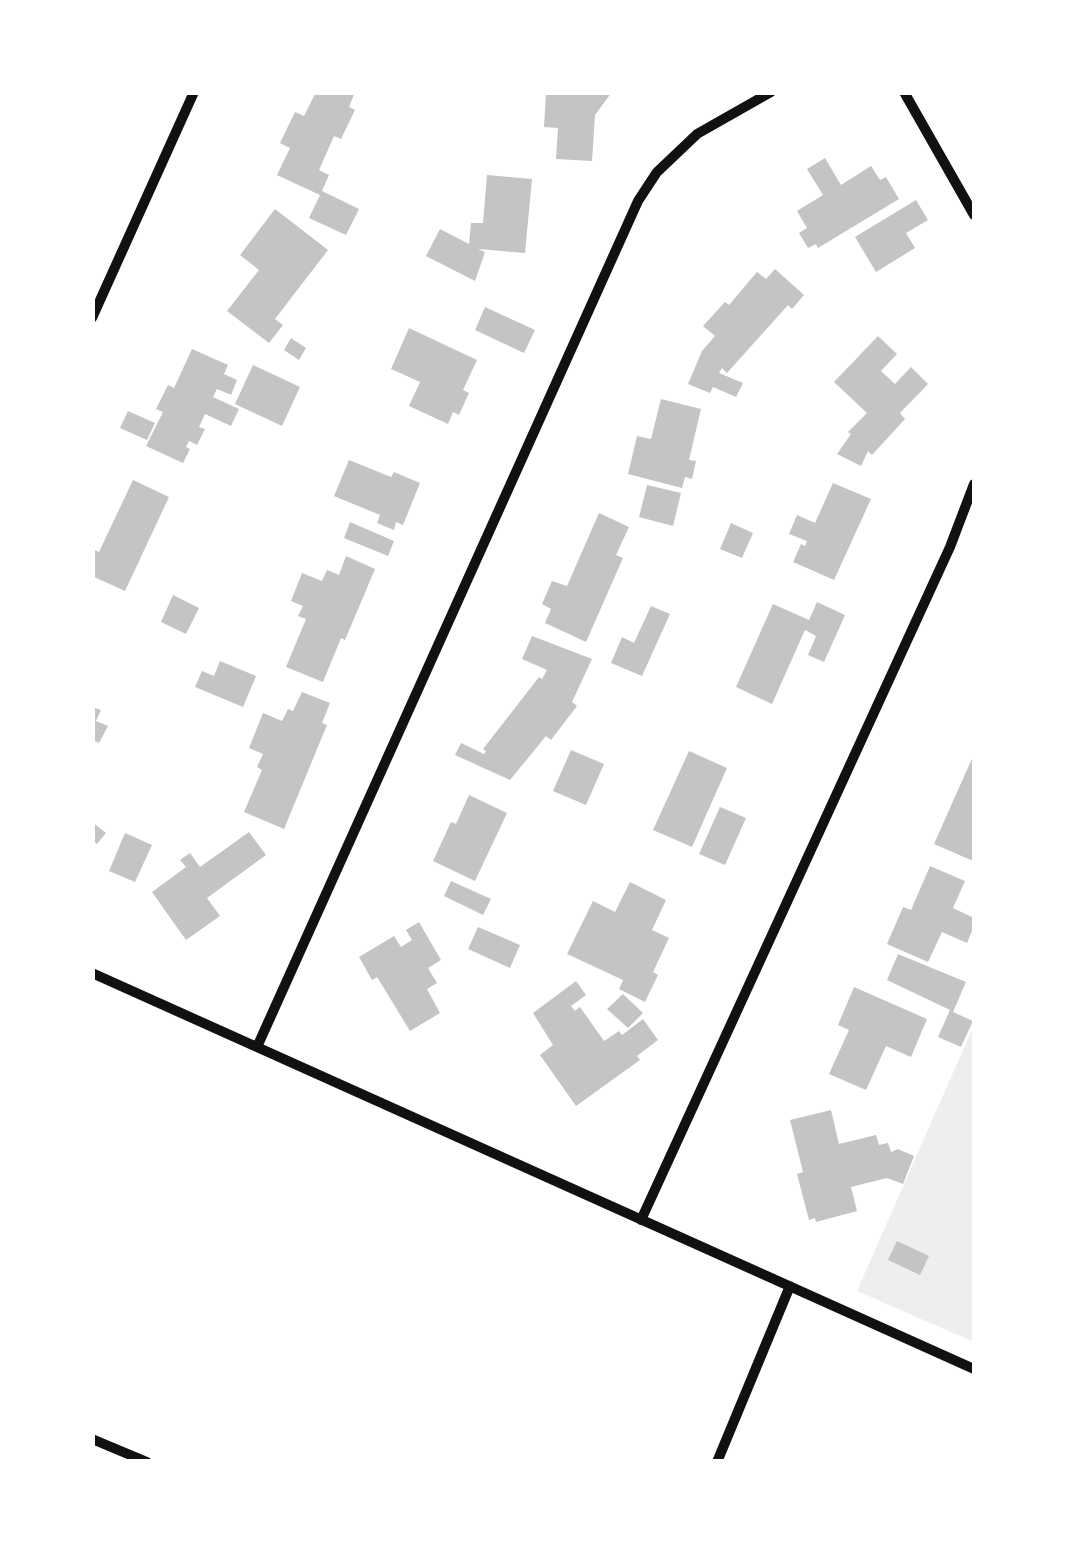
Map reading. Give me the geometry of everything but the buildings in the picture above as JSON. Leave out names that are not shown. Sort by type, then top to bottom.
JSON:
[{"type":"street","points":[[92,318],[194,92]]},
{"type":"street","points":[[257,1047],[638,201],[657,172],[697,134],[772,92]]},
{"type":"street","points":[[904,92],[974,216]]},
{"type":"street","points":[[641,1220],[950,547],[974,484]]},
{"type":"street","points":[[92,973],[974,1368]]},
{"type":"street","points":[[717,1462],[790,1286]]},
{"type":"street","points":[[92,1439],[147,1462]]},
{"type":"shaded area","points":[[974,1025],[974,1342],[857,1291]]}]
